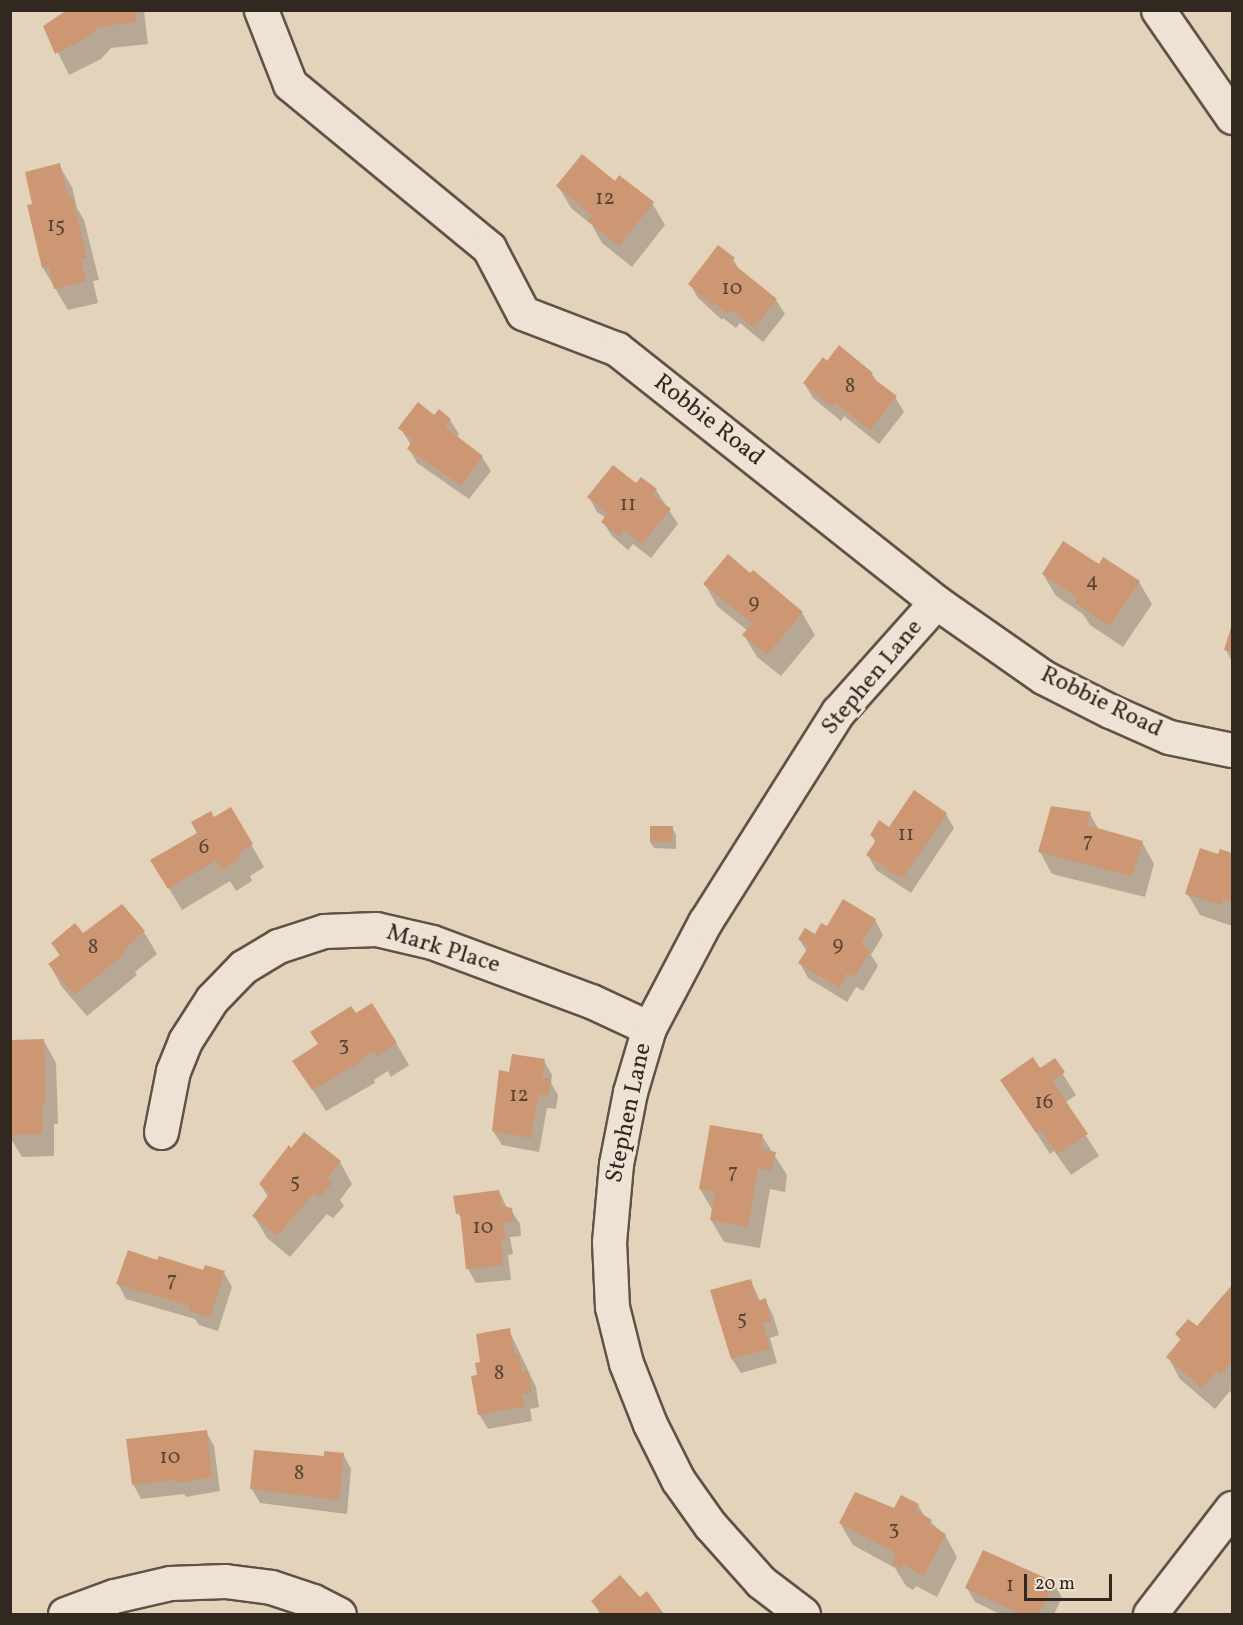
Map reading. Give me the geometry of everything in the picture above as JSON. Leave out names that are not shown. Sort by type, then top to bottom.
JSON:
[{"type":"street","name":"Robbie Road","points":[[261,10],[290,84],[489,248],[523,313],[617,349],[936,602],[1043,677],[1110,711],[1169,736],[1233,750]]},
{"type":"street","points":[[1158,10],[1233,117]]},
{"type":"street","name":"Stephen Lane","points":[[803,1614],[761,1582],[710,1525],[678,1480],[650,1424],[626,1363],[612,1307],[609,1242],[616,1164],[630,1092],[649,1028],[705,922],[838,712],[936,602]]},
{"type":"street","name":"Mark Place","points":[[160,1132],[173,1071],[184,1041],[212,999],[243,967],[278,946],[324,931],[376,929],[432,942],[591,1001],[649,1028]]},
{"type":"street","points":[[1150,1614],[1233,1508]]},
{"type":"street","points":[[65,1614],[114,1596],[170,1582],[225,1581],[271,1587],[313,1601],[339,1614]]},
{"type":"building","points":[[67,10],[135,10],[136,22],[98,27],[88,37],[55,54],[43,26]]},
{"type":"building","points":[[582,154],[615,181],[619,175],[654,202],[619,246],[588,221],[592,215],[556,186]]},
{"type":"building","points":[[60,163],[68,197],[72,196],[87,258],[81,259],[86,281],[54,289],[49,267],[42,268],[27,205],[32,204],[25,172]]},
{"type":"building","points":[[718,245],[735,258],[731,262],[777,299],[754,328],[731,310],[728,314],[715,304],[713,306],[688,284]]},
{"type":"building","points":[[839,345],[873,373],[870,376],[897,396],[870,430],[836,403],[832,407],[803,383],[823,357],[827,361]]},
{"type":"building","points":[[418,402],[434,415],[439,409],[451,419],[445,427],[483,456],[461,485],[407,449],[413,440],[398,428]]},
{"type":"building","points":[[613,465],[636,483],[641,477],[657,489],[652,494],[671,509],[642,544],[624,530],[619,536],[601,522],[608,513],[587,497]]},
{"type":"building","points":[[1063,541],[1099,564],[1103,557],[1140,581],[1110,626],[1075,603],[1078,598],[1042,574]]},
{"type":"building","points":[[728,554],[750,573],[753,570],[803,612],[767,655],[742,635],[752,623],[703,584]]},
{"type":"building","points":[[1232,624],[1232,653],[1224,650]]},
{"type":"building","points":[[914,790],[947,813],[902,879],[866,855],[877,839],[870,835],[879,820],[889,827]]},
{"type":"building","points":[[1051,806],[1091,812],[1087,825],[1143,841],[1132,876],[1038,852]]},
{"type":"building","points":[[231,807],[253,844],[238,853],[241,858],[222,870],[216,860],[168,889],[150,860],[197,833],[191,822],[211,811],[214,817]]},
{"type":"building","points":[[650,826],[673,826],[673,842],[650,842]]},
{"type":"building","points":[[1200,848],[1218,854],[1220,849],[1232,853],[1232,902],[1223,899],[1222,905],[1185,894]]},
{"type":"building","points":[[843,899],[876,919],[861,944],[870,951],[854,977],[847,973],[839,988],[798,963],[809,946],[798,939],[805,928],[815,934],[821,923],[827,926]]},
{"type":"building","points":[[122,904],[145,931],[123,950],[126,953],[74,995],[48,964],[60,955],[51,943],[75,923],[83,933]]},
{"type":"building","points":[[372,1003],[397,1043],[377,1056],[374,1050],[362,1058],[364,1060],[312,1090],[292,1061],[318,1044],[310,1032],[351,1006],[356,1013]]},
{"type":"building","points":[[44,1039],[46,1103],[42,1103],[43,1134],[10,1135],[10,1040]]},
{"type":"building","points":[[512,1054],[545,1059],[542,1077],[551,1079],[548,1095],[539,1094],[531,1138],[492,1131],[499,1070],[509,1072]]},
{"type":"building","points":[[1033,1057],[1040,1068],[1055,1058],[1065,1072],[1052,1081],[1088,1134],[1057,1154],[1041,1130],[1036,1133],[1000,1080]]},
{"type":"building","points":[[710,1125],[763,1134],[761,1149],[776,1152],[772,1171],[758,1168],[748,1227],[710,1220],[715,1192],[699,1189]]},
{"type":"building","points":[[304,1132],[341,1161],[327,1179],[332,1183],[320,1197],[314,1193],[277,1236],[252,1216],[270,1193],[259,1184],[289,1145],[291,1148]]},
{"type":"building","points":[[499,1190],[502,1206],[512,1208],[514,1221],[503,1223],[505,1240],[501,1241],[504,1265],[466,1269],[460,1213],[456,1214],[453,1196]]},
{"type":"building","points":[[128,1250],[157,1260],[159,1256],[203,1270],[205,1265],[225,1271],[210,1317],[189,1311],[190,1306],[116,1284]]},
{"type":"building","points":[[751,1279],[757,1301],[766,1298],[771,1321],[763,1323],[770,1349],[731,1359],[710,1290]]},
{"type":"building","points":[[1232,1285],[1232,1362],[1221,1375],[1217,1371],[1202,1388],[1166,1357],[1181,1339],[1175,1334],[1188,1319],[1197,1326]]},
{"type":"building","points":[[510,1328],[514,1354],[519,1353],[522,1372],[528,1371],[532,1393],[522,1394],[525,1406],[478,1415],[471,1376],[477,1375],[475,1363],[480,1362],[476,1334]]},
{"type":"building","points":[[207,1430],[212,1477],[176,1483],[175,1480],[132,1485],[126,1439]]},
{"type":"building","points":[[254,1450],[324,1456],[324,1451],[344,1453],[339,1500],[250,1489]]},
{"type":"building","points":[[855,1492],[894,1508],[901,1495],[919,1504],[915,1510],[932,1520],[929,1525],[946,1534],[924,1576],[903,1564],[901,1569],[892,1564],[897,1554],[839,1523]]},
{"type":"building","points":[[983,1550],[1055,1582],[1039,1614],[1020,1614],[965,1588]]},
{"type":"building","points":[[620,1575],[640,1597],[647,1591],[664,1614],[603,1614],[591,1601]]}]
